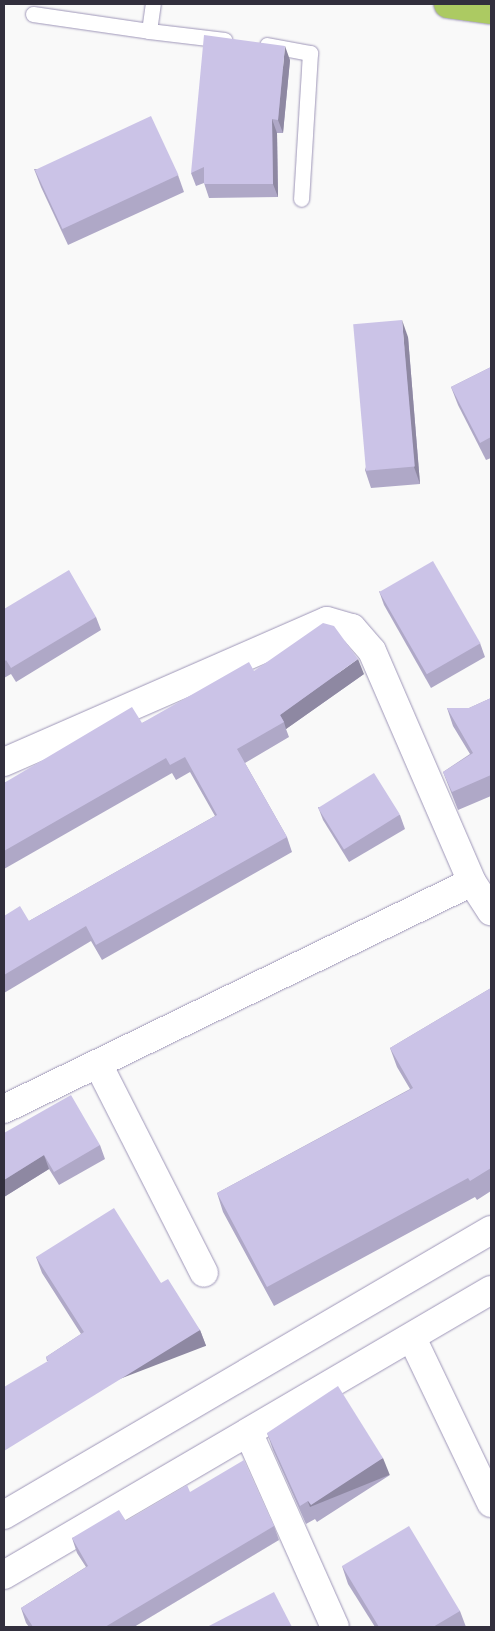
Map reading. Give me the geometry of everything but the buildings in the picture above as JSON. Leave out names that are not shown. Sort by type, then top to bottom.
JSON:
[{"type":"street","points":[[4,762],[327,621],[352,628],[372,651],[472,882],[491,911]]},
{"type":"street","points":[[4,1109],[472,882]]},
{"type":"street","points":[[98,1064],[204,1273]]},
{"type":"street","points":[[4,1515],[491,1230]]},
{"type":"street","points":[[4,1575],[249,1434],[491,1290]]},
{"type":"street","points":[[412,1338],[491,1503]]},
{"type":"street","points":[[249,1434],[335,1627]]},
{"type":"lane","points":[[148,31],[153,4]]},
{"type":"lane","points":[[33,14],[310,53],[301,200]]}]
